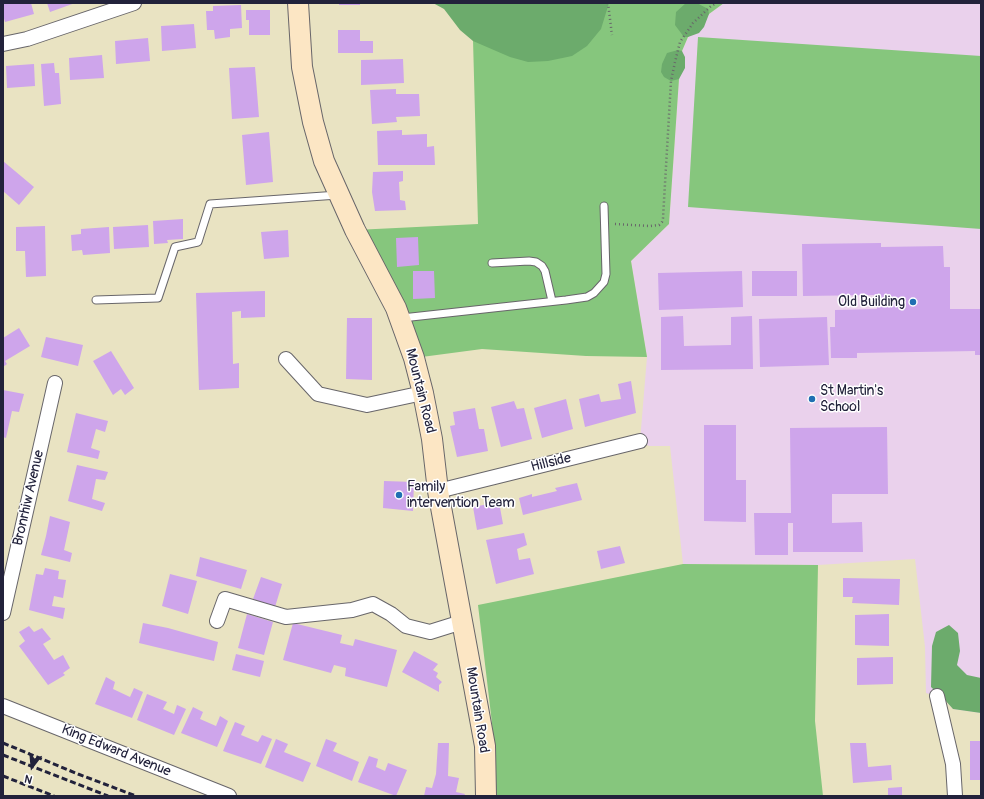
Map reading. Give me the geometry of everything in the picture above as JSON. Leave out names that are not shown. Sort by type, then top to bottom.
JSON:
[{"type":"main road","name":"Mountain Road","points":[[298,3],[302,67],[313,122],[324,161],[354,230],[396,308],[414,358],[423,393],[432,439],[438,490],[485,746],[486,796]]},
{"type":"street","points":[[3,44],[27,39],[134,3]]},
{"type":"street","points":[[286,359],[318,394],[367,404],[423,393]]},
{"type":"street","name":"Bronrhiw Avenue","points":[[3,613],[55,383]]},
{"type":"street","name":"Hillside","points":[[438,490],[491,479],[640,441]]},
{"type":"street","points":[[217,621],[225,599],[286,617],[352,610],[373,604],[391,614],[406,626],[430,632],[462,622]]},
{"type":"street","points":[[937,696],[953,764],[955,796]]},
{"type":"street","name":"King Edward Avenue","points":[[3,706],[229,796]]},
{"type":"lane","points":[[96,300],[158,298],[175,247],[198,242],[210,204],[338,195]]},
{"type":"lane","points":[[400,318],[552,301],[587,296],[594,293],[604,282],[606,274],[604,206]]},
{"type":"lane","points":[[492,263],[536,262],[542,266],[545,271],[552,301]]},
{"type":"path","points":[[608,3],[612,35]]},
{"type":"path","points":[[605,223],[650,226],[659,225],[662,222],[671,80],[675,62],[680,42],[693,24],[716,3]]},
{"type":"shaded area","name":"St Martin's School","points":[[724,3],[981,3],[981,713],[953,709],[944,699],[926,693],[925,647],[915,559],[818,565],[683,564],[670,446],[649,446],[640,441],[647,357],[631,261],[669,224],[682,51],[688,37],[709,14]]},
{"type":"green space","points":[[433,3],[609,3],[601,29],[587,46],[572,56],[548,61],[528,62],[510,57],[473,41],[460,30],[444,9]]},
{"type":"green space","points":[[472,3],[724,3],[709,14],[697,26],[688,37],[682,51],[669,224],[631,261],[647,357],[586,356],[482,349],[414,358],[355,230],[478,224]]},
{"type":"green space","points":[[686,3],[697,3],[708,9],[709,14],[704,27],[699,33],[684,37],[675,25],[676,12]]},
{"type":"green space","points":[[698,37],[981,56],[981,229],[688,207]]},
{"type":"green space","points":[[678,50],[682,51],[685,57],[685,68],[679,79],[671,81],[664,77],[661,72],[662,64],[667,53]]},
{"type":"green space","points":[[683,564],[818,565],[815,721],[823,796],[496,796],[492,723],[478,605]]},
{"type":"green space","points":[[949,625],[958,633],[960,651],[957,665],[967,675],[981,678],[981,713],[953,709],[931,687],[932,646],[936,632]]},
{"type":"building","points":[[3,3],[31,3],[34,14],[5,22],[3,15]]},
{"type":"building","points":[[47,3],[75,3],[50,12]]},
{"type":"building","points":[[339,3],[360,3],[360,5],[339,5]]},
{"type":"building","points":[[241,5],[242,28],[230,29],[230,37],[215,39],[214,30],[207,30],[206,11],[213,11],[213,6]]},
{"type":"building","points":[[246,10],[270,10],[270,35],[249,35],[249,20],[246,20]]},
{"type":"building","points":[[194,24],[196,48],[162,51],[161,26]]},
{"type":"building","points":[[338,30],[360,30],[360,41],[373,41],[373,53],[338,53]]},
{"type":"building","points":[[148,38],[150,61],[116,64],[115,41]]},
{"type":"building","points":[[102,55],[104,78],[70,80],[69,58]]},
{"type":"building","points":[[403,59],[404,83],[361,85],[361,60]]},
{"type":"building","points":[[54,63],[55,73],[59,73],[61,104],[44,106],[41,64]]},
{"type":"building","points":[[34,64],[35,86],[7,88],[6,66]]},
{"type":"building","points":[[255,67],[259,117],[232,119],[229,68]]},
{"type":"building","points":[[396,89],[396,94],[419,94],[420,116],[396,117],[397,122],[372,124],[370,90]]},
{"type":"building","points":[[402,130],[402,135],[427,134],[427,147],[434,146],[435,165],[378,165],[377,131]]},
{"type":"building","points":[[269,132],[273,182],[246,185],[242,135]]},
{"type":"building","points":[[3,161],[34,187],[19,205],[3,191]]},
{"type":"building","points":[[403,171],[403,181],[399,182],[400,200],[405,201],[406,210],[375,211],[372,192],[373,172]]},
{"type":"building","points":[[183,219],[183,239],[167,240],[168,243],[154,244],[153,221]]},
{"type":"building","points":[[148,225],[149,247],[114,249],[113,227]]},
{"type":"building","points":[[45,226],[46,276],[26,277],[25,251],[16,251],[16,227]]},
{"type":"building","points":[[109,227],[110,253],[83,255],[82,250],[72,251],[71,235],[81,234],[81,229]]},
{"type":"building","points":[[288,230],[289,257],[264,259],[261,232]]},
{"type":"building","points":[[418,237],[419,265],[397,267],[396,238]]},
{"type":"building","name":"Old Building","points":[[881,243],[881,247],[943,246],[944,267],[950,267],[950,309],[981,309],[981,355],[975,355],[975,351],[857,353],[857,358],[831,358],[830,327],[835,327],[835,310],[877,309],[876,295],[803,296],[802,244]]},
{"type":"building","points":[[413,271],[434,271],[435,298],[413,299]]},
{"type":"building","points":[[742,271],[743,307],[659,310],[658,273]]},
{"type":"building","points":[[752,271],[797,271],[797,296],[752,296]]},
{"type":"building","points":[[265,291],[265,317],[241,318],[241,311],[232,312],[233,364],[239,363],[239,388],[199,390],[196,293]]},
{"type":"building","points":[[683,316],[684,346],[731,345],[731,317],[752,316],[753,369],[661,370],[661,317]]},
{"type":"building","points":[[827,317],[829,365],[760,367],[759,319]]},
{"type":"building","points":[[347,318],[372,318],[372,380],[346,379]]},
{"type":"building","points":[[19,328],[30,346],[5,361],[7,364],[3,367],[3,338]]},
{"type":"building","points":[[46,337],[83,345],[78,366],[41,357]]},
{"type":"building","points":[[111,351],[134,388],[125,395],[121,389],[113,395],[93,361]]},
{"type":"building","points":[[631,381],[636,413],[585,427],[579,399],[599,394],[601,402],[621,399],[618,384]]},
{"type":"building","points":[[3,390],[24,394],[19,412],[12,411],[6,438],[3,437]]},
{"type":"building","points":[[566,399],[573,429],[542,438],[534,408]]},
{"type":"building","points":[[514,401],[517,409],[524,408],[532,439],[501,447],[491,407]]},
{"type":"building","points":[[475,408],[479,429],[484,429],[488,451],[457,457],[450,426],[455,425],[453,412]]},
{"type":"building","points":[[76,413],[108,421],[105,432],[96,429],[91,448],[100,451],[98,459],[67,452]]},
{"type":"building","points":[[704,425],[736,425],[736,480],[746,480],[746,522],[704,521]]},
{"type":"building","points":[[887,427],[888,494],[832,494],[832,523],[862,522],[863,552],[793,552],[793,523],[788,523],[788,555],[755,555],[754,513],[791,513],[790,428]]},
{"type":"building","points":[[77,465],[108,472],[105,480],[96,479],[92,499],[105,503],[102,511],[68,501]]},
{"type":"building","name":"Family intervention Team","points":[[384,481],[414,482],[413,511],[383,508]]},
{"type":"building","points":[[577,483],[582,500],[523,515],[519,498],[532,494],[532,497],[557,491],[555,488]]},
{"type":"building","points":[[499,502],[503,524],[477,530],[473,507]]},
{"type":"building","points":[[50,516],[70,522],[64,550],[72,553],[70,562],[41,555]]},
{"type":"building","points":[[524,533],[527,545],[517,549],[519,560],[530,558],[534,574],[496,584],[486,540]]},
{"type":"building","points":[[620,546],[625,563],[601,569],[597,551]]},
{"type":"building","points":[[200,557],[247,570],[241,589],[196,576]]},
{"type":"building","points":[[45,568],[59,571],[58,579],[66,580],[63,598],[54,596],[52,606],[65,608],[63,619],[29,610],[36,574],[43,575]]},
{"type":"building","points":[[170,574],[197,581],[188,614],[162,606]]},
{"type":"building","points":[[261,577],[282,584],[275,607],[253,599]]},
{"type":"building","points":[[843,578],[900,579],[899,605],[852,603],[853,597],[843,597]]},
{"type":"building","points":[[247,614],[273,622],[264,655],[238,648]]},
{"type":"building","points":[[889,614],[889,646],[855,645],[855,615]]},
{"type":"building","points":[[143,623],[168,628],[218,642],[214,661],[139,643]]},
{"type":"building","points":[[293,623],[342,635],[340,643],[353,646],[355,639],[397,650],[387,687],[345,676],[346,668],[334,665],[331,673],[283,660]]},
{"type":"building","points":[[29,626],[34,632],[42,628],[51,639],[43,644],[54,660],[63,655],[70,668],[63,673],[65,675],[48,685],[19,646],[25,641],[19,632]]},
{"type":"building","points":[[414,651],[438,664],[433,670],[438,673],[436,677],[442,682],[439,685],[439,692],[402,672]]},
{"type":"building","points":[[236,654],[264,661],[260,677],[232,670]]},
{"type":"building","points":[[893,657],[893,684],[857,685],[857,658]]},
{"type":"building","points":[[106,677],[115,682],[113,689],[130,697],[134,688],[143,692],[132,718],[95,704]]},
{"type":"building","points":[[147,694],[167,702],[163,709],[174,714],[177,705],[186,709],[174,735],[137,720]]},
{"type":"building","points":[[193,707],[203,712],[200,719],[216,726],[220,716],[228,721],[217,747],[181,733]]},
{"type":"building","points":[[235,722],[245,726],[241,735],[258,742],[262,735],[272,739],[261,764],[223,751]]},
{"type":"building","points":[[276,739],[288,744],[284,752],[311,763],[303,782],[265,767]]},
{"type":"building","points":[[326,739],[337,743],[333,751],[359,762],[352,781],[316,766]]},
{"type":"building","points":[[970,741],[981,741],[981,780],[970,780]]},
{"type":"building","points":[[438,743],[449,743],[448,776],[459,778],[456,792],[465,794],[464,796],[424,796],[426,787],[432,788],[436,774]]},
{"type":"building","points":[[850,743],[866,743],[868,767],[891,765],[892,780],[853,783]]},
{"type":"building","points":[[369,756],[378,759],[376,767],[385,771],[388,763],[407,770],[396,796],[358,782]]},
{"type":"building","points":[[902,787],[902,796],[888,796],[888,788]]},
{"type":"railway","points":[[3,743],[136,796]]},
{"type":"railway","points":[[3,755],[108,796]]},
{"type":"railway","points":[[3,776],[54,796]]},
{"type":"place","name":"Old Building","points":[[913,302]]},
{"type":"place","name":"St Martin's School","points":[[812,399]]},
{"type":"place","name":"Family intervention Team","points":[[399,495]]}]
